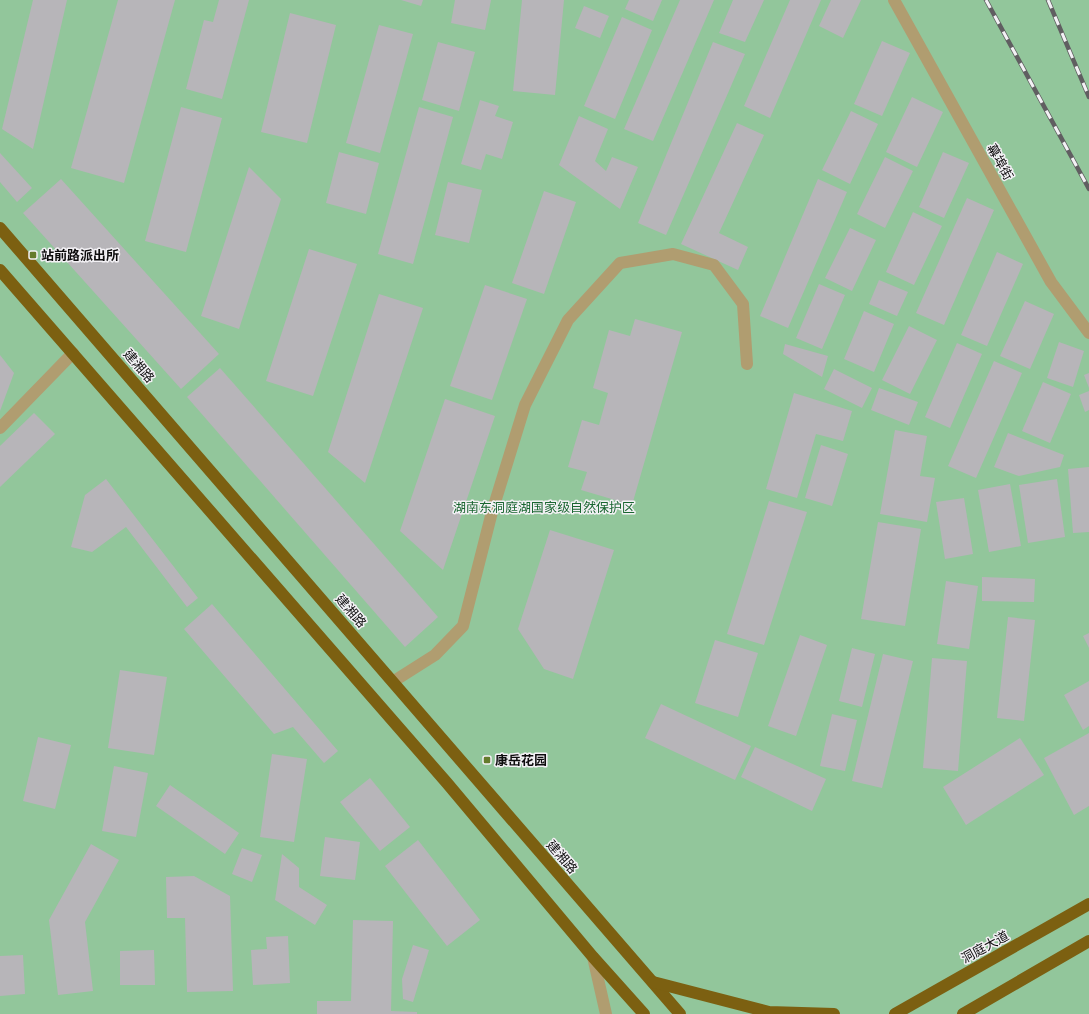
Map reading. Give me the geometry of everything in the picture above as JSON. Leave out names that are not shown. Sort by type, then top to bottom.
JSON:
[{"type":"main road","name":"建湘路","points":[[0,228],[394,681],[504,811],[680,1014]]},
{"type":"main road","points":[[0,270],[447,783],[593,957],[644,1014]]},
{"type":"main road","name":"洞庭大道","points":[[895,1014],[1089,904]]},
{"type":"main road","points":[[963,1014],[976,1010],[1089,941]]},
{"type":"main road","points":[[652,982],[769,1012],[834,1014]]},
{"type":"street","name":"幕埠街","points":[[894,0],[1051,282],[1089,334]]},
{"type":"street","points":[[394,681],[435,654],[463,626],[492,512],[525,405],[568,320],[620,263],[673,254],[714,265],[743,304],[747,364]]},
{"type":"street","points":[[0,428],[73,352]]},
{"type":"street","points":[[593,957],[606,1014]]},
{"type":"green space","name":"湖南东洞庭湖国家级自然保护区","points":[[0,0],[1089,0],[1089,1014],[0,1014]]},
{"type":"building","points":[[33,0],[67,0],[33,149],[2,129]]},
{"type":"building","points":[[118,0],[175,0],[124,183],[71,168]]},
{"type":"building","points":[[219,0],[249,0],[222,99],[186,89],[204,20],[213,22]]},
{"type":"building","points":[[401,0],[423,0],[421,6]]},
{"type":"building","points":[[455,0],[491,0],[485,30],[451,23]]},
{"type":"building","points":[[522,0],[564,0],[555,95],[513,91]]},
{"type":"building","points":[[629,0],[662,0],[653,21],[625,9]]},
{"type":"building","points":[[680,0],[714,0],[653,141],[624,129]]},
{"type":"building","points":[[733,0],[764,0],[745,42],[719,33]]},
{"type":"building","points":[[790,0],[821,0],[770,118],[744,106]]},
{"type":"building","points":[[831,0],[861,0],[843,38],[819,26]]},
{"type":"building","points":[[584,6],[609,16],[600,38],[575,28]]},
{"type":"building","points":[[290,13],[336,25],[307,143],[261,132]]},
{"type":"building","points":[[622,17],[652,30],[615,119],[584,106]]},
{"type":"building","points":[[379,25],[413,34],[380,153],[346,143]]},
{"type":"building","points":[[882,41],[910,53],[882,116],[854,104]]},
{"type":"building","points":[[438,42],[475,52],[459,111],[422,100]]},
{"type":"building","points":[[713,42],[745,54],[666,235],[638,223]]},
{"type":"building","points":[[912,97],[943,112],[917,167],[886,152]]},
{"type":"building","points":[[480,100],[499,106],[495,116],[513,122],[502,159],[486,154],[481,170],[461,164]]},
{"type":"building","points":[[181,107],[222,118],[186,252],[145,241]]},
{"type":"building","points":[[419,107],[453,117],[413,264],[378,254]]},
{"type":"building","points":[[851,111],[878,124],[850,184],[822,170]]},
{"type":"building","points":[[579,116],[608,129],[595,161],[606,171],[612,157],[638,167],[620,209],[559,165]]},
{"type":"building","points":[[737,123],[764,135],[719,233],[748,247],[738,270],[681,244]]},
{"type":"building","points":[[339,152],[379,163],[366,214],[326,203]]},
{"type":"building","points":[[943,152],[969,163],[944,218],[919,207]]},
{"type":"building","points":[[0,153],[32,188],[17,202],[0,182]]},
{"type":"building","points":[[885,157],[913,171],[885,228],[857,214]]},
{"type":"building","points":[[249,167],[281,199],[239,329],[201,316]]},
{"type":"building","points":[[61,179],[219,354],[181,389],[23,213]]},
{"type":"building","points":[[818,179],[847,192],[788,328],[760,316]]},
{"type":"building","points":[[448,182],[482,190],[469,243],[435,235]]},
{"type":"building","points":[[544,191],[576,202],[544,294],[512,283]]},
{"type":"building","points":[[967,198],[994,210],[944,325],[916,313]]},
{"type":"building","points":[[913,212],[942,226],[914,285],[886,272]]},
{"type":"building","points":[[850,228],[876,240],[852,291],[825,278]]},
{"type":"building","points":[[309,249],[357,264],[313,396],[266,381]]},
{"type":"building","points":[[997,252],[1023,264],[987,346],[961,335]]},
{"type":"building","points":[[879,280],[908,292],[897,316],[869,304]]},
{"type":"building","points":[[819,284],[845,295],[822,349],[796,338]]},
{"type":"building","points":[[485,285],[527,299],[492,400],[450,386]]},
{"type":"building","points":[[379,294],[423,308],[365,483],[328,452]]},
{"type":"building","points":[[1025,301],[1054,314],[1030,369],[1000,356]]},
{"type":"building","points":[[864,311],[894,324],[874,372],[844,359]]},
{"type":"building","points":[[635,319],[682,332],[632,505],[581,490],[587,472],[568,467],[582,420],[599,425],[608,393],[593,388],[609,330],[630,336]]},
{"type":"building","points":[[909,326],[937,340],[910,394],[882,380]]},
{"type":"building","points":[[1059,342],[1084,351],[1073,387],[1047,378]]},
{"type":"building","points":[[957,343],[982,354],[950,428],[925,417]]},
{"type":"building","points":[[785,344],[828,356],[822,377],[783,354]]},
{"type":"building","points":[[0,355],[14,373],[0,411]]},
{"type":"building","points":[[994,361],[1022,373],[976,478],[948,466]]},
{"type":"building","points":[[220,368],[438,617],[405,647],[187,397]]},
{"type":"building","points":[[834,369],[872,388],[862,408],[824,389]]},
{"type":"building","points":[[1089,373],[1089,388],[1084,375]]},
{"type":"building","points":[[1043,382],[1071,394],[1050,443],[1022,431]]},
{"type":"building","points":[[879,388],[918,402],[909,425],[871,410]]},
{"type":"building","points":[[1089,391],[1089,410],[1085,412],[1079,395]]},
{"type":"building","points":[[794,393],[852,411],[843,441],[816,434],[797,498],[766,489]]},
{"type":"building","points":[[445,399],[495,416],[443,570],[400,531]]},
{"type":"building","points":[[34,413],[55,434],[0,487],[0,446]]},
{"type":"building","points":[[895,430],[927,436],[920,476],[935,478],[927,522],[880,514]]},
{"type":"building","points":[[1008,433],[1064,455],[1060,467],[1019,476],[994,467]]},
{"type":"building","points":[[821,445],[848,454],[832,506],[805,498]]},
{"type":"building","points":[[1089,467],[1089,532],[1073,533],[1068,469]]},
{"type":"building","points":[[106,479],[198,598],[187,607],[126,527],[92,552],[71,547],[85,495]]},
{"type":"building","points":[[1057,479],[1065,537],[1028,543],[1019,485]]},
{"type":"building","points":[[1010,484],[1021,546],[989,552],[978,490]]},
{"type":"building","points":[[964,498],[973,554],[945,559],[936,502]]},
{"type":"building","points":[[769,501],[807,512],[764,645],[727,634]]},
{"type":"building","points":[[878,522],[921,529],[905,626],[861,619]]},
{"type":"building","points":[[550,530],[614,550],[573,679],[544,669],[518,629]]},
{"type":"building","points":[[982,577],[1035,579],[1034,602],[982,601]]},
{"type":"building","points":[[946,581],[978,586],[969,649],[937,644]]},
{"type":"building","points":[[212,604],[338,751],[324,763],[293,727],[274,734],[184,629]]},
{"type":"building","points":[[1008,617],[1035,620],[1024,721],[997,718]]},
{"type":"building","points":[[1089,633],[1089,648],[1083,636]]},
{"type":"building","points":[[800,635],[827,645],[796,736],[768,726]]},
{"type":"building","points":[[715,640],[758,653],[738,717],[695,703]]},
{"type":"building","points":[[852,648],[875,654],[862,707],[839,701]]},
{"type":"building","points":[[883,654],[913,661],[882,788],[852,781]]},
{"type":"building","points":[[932,658],[967,661],[958,771],[923,768]]},
{"type":"building","points":[[120,670],[167,677],[154,755],[108,748]]},
{"type":"building","points":[[1089,681],[1089,726],[1083,730],[1064,695]]},
{"type":"building","points":[[661,704],[751,746],[735,780],[645,738]]},
{"type":"building","points":[[832,714],[857,720],[845,771],[820,766]]},
{"type":"building","points":[[1089,733],[1089,806],[1074,815],[1044,758]]},
{"type":"building","points":[[38,737],[71,745],[55,809],[23,801]]},
{"type":"building","points":[[1020,738],[1044,775],[966,825],[943,787]]},
{"type":"building","points":[[755,747],[826,779],[812,811],[741,777]]},
{"type":"building","points":[[272,754],[307,759],[294,842],[260,837]]},
{"type":"building","points":[[114,766],[148,773],[136,837],[102,831]]},
{"type":"building","points":[[370,778],[410,827],[380,851],[340,802]]},
{"type":"building","points":[[170,785],[239,833],[225,854],[156,806]]},
{"type":"building","points":[[325,837],[360,842],[355,880],[320,876]]},
{"type":"building","points":[[418,840],[480,920],[447,946],[385,866]]},
{"type":"building","points":[[91,844],[119,860],[85,922],[93,991],[58,995],[49,920]]},
{"type":"building","points":[[242,848],[262,855],[252,882],[232,874]]},
{"type":"building","points":[[282,854],[299,868],[299,887],[327,905],[315,925],[275,900]]},
{"type":"building","points":[[194,876],[230,896],[233,991],[187,992],[185,918],[167,918],[166,877]]},
{"type":"building","points":[[353,920],[393,921],[391,1011],[417,1012],[417,1014],[317,1014],[317,1001],[351,1001]]},
{"type":"building","points":[[288,936],[290,983],[253,985],[251,950],[267,949],[266,937]]},
{"type":"building","points":[[413,945],[429,950],[413,1002],[403,999],[402,979]]},
{"type":"building","points":[[154,950],[155,985],[120,985],[120,951]]},
{"type":"building","points":[[23,955],[25,994],[0,996],[0,956]]},
{"type":"railway","points":[[986,0],[1089,189]]},
{"type":"railway","points":[[1048,0],[1089,97]]},
{"type":"place","name":"站前路派出所","points":[[33,255]]},
{"type":"place","name":"康岳花园","points":[[487,760]]}]
